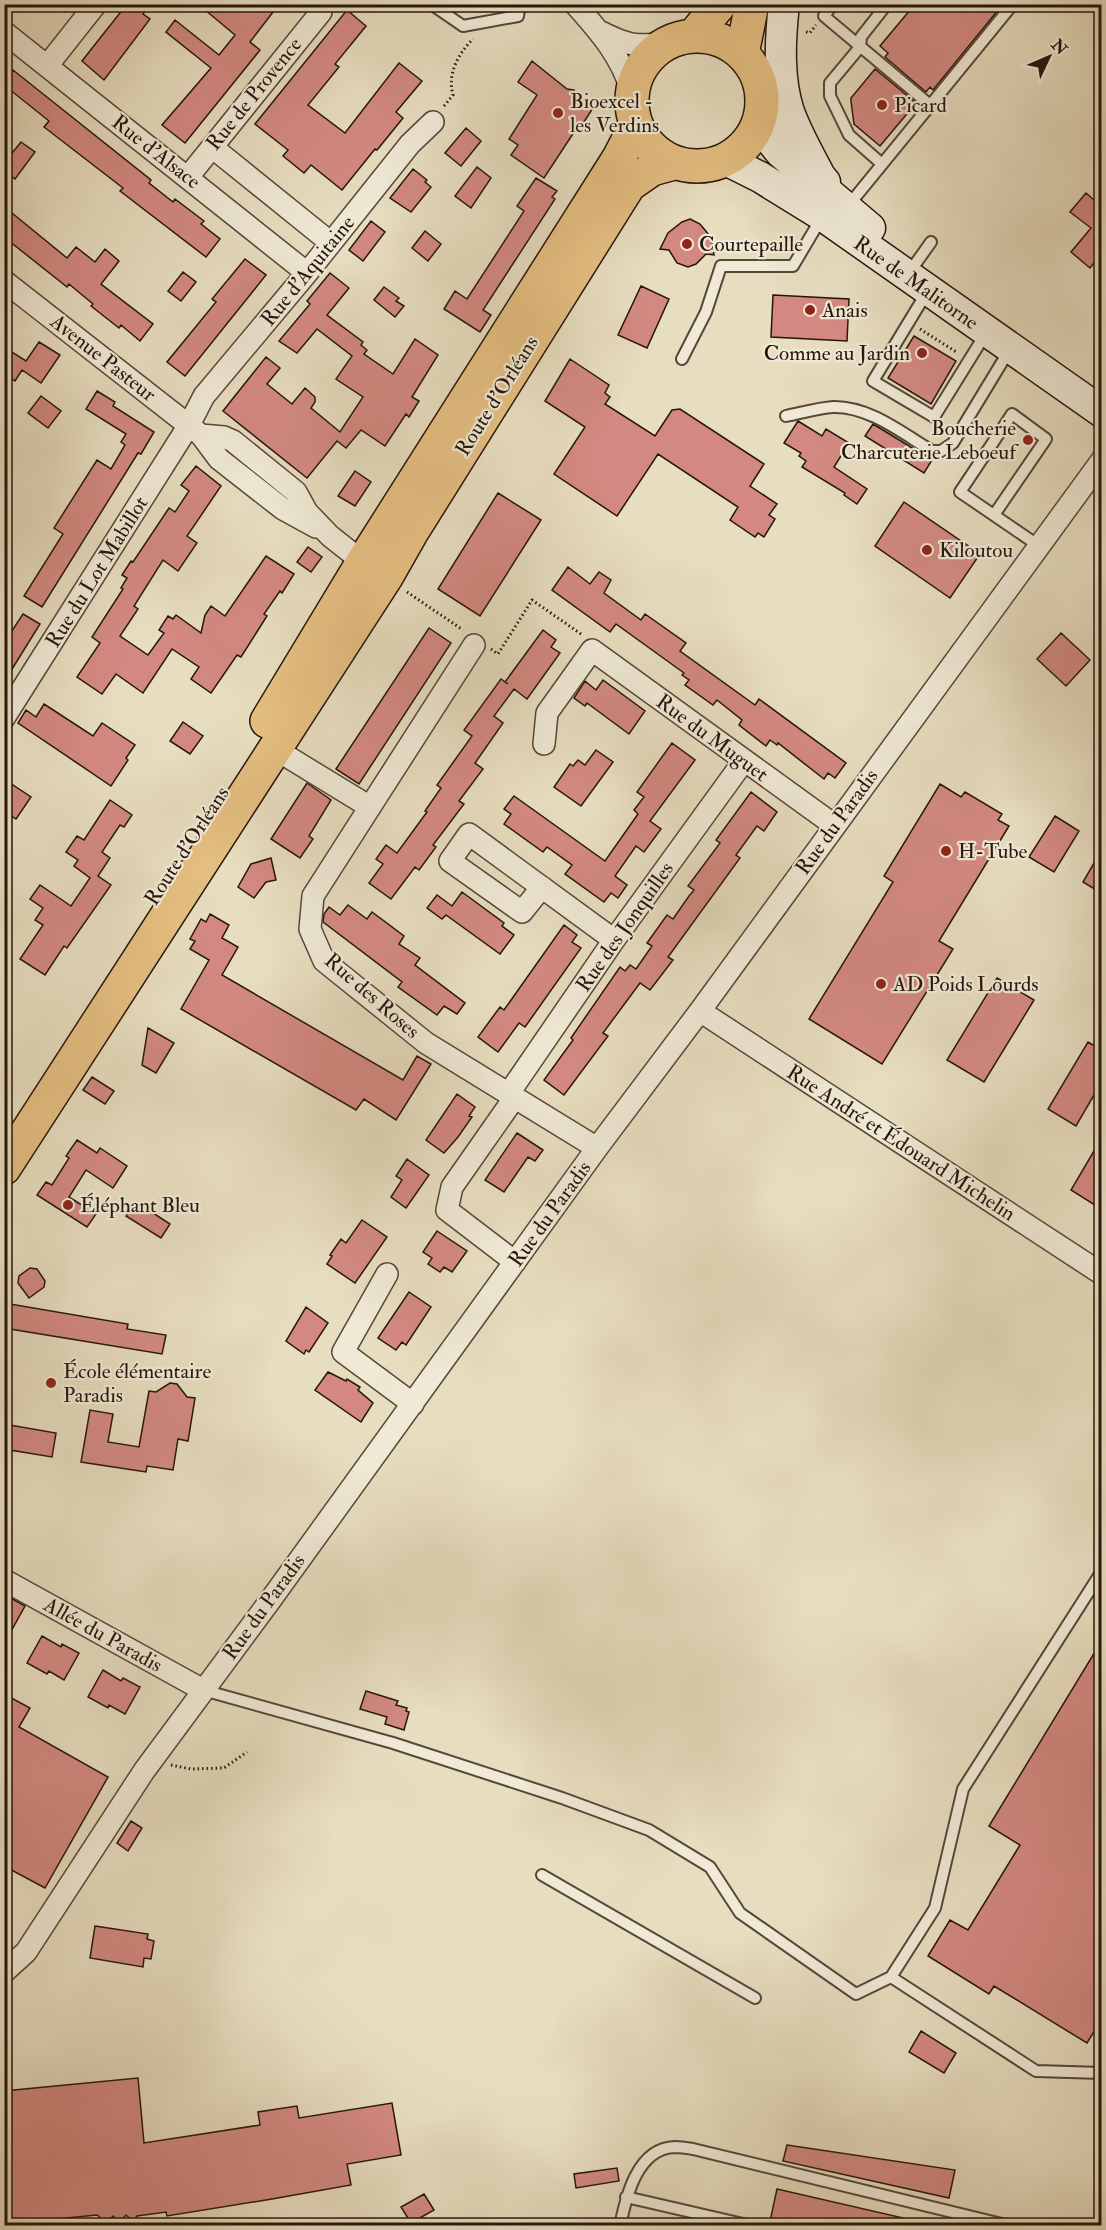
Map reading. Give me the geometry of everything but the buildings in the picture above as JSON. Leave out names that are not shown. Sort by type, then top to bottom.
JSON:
[{"type":"main road","points":[[680,39],[725,42],[742,54],[755,71],[762,92],[761,114],[755,133],[742,148],[726,160],[709,166],[674,163],[658,154],[645,141],[636,125],[632,109],[632,93],[638,73],[650,56],[680,39],[720,4]]},
{"type":"main road","points":[[742,54],[752,4]]},
{"type":"main road","points":[[784,4],[782,71],[789,112],[820,176],[845,215]]},
{"type":"main road","name":"Rue de Malitorne","points":[[761,114],[768,136],[780,152],[927,291],[1101,412]]},
{"type":"main road","name":"Route d'Orléans","points":[[4,1128],[257,738],[375,570],[619,158],[636,125]]},
{"type":"main road","name":"Rue de Malitorne","points":[[726,160],[924,252],[992,319],[1101,394]]},
{"type":"main road","name":"Route d'Orléans","points":[[4,1168],[338,652],[375,570],[411,533],[629,184],[652,169],[674,163]]},
{"type":"street","points":[[47,66],[96,4]]},
{"type":"street","points":[[575,4],[600,32],[626,72],[632,93]]},
{"type":"street","name":"Rue de Provence","points":[[188,177],[321,12]]},
{"type":"street","name":"Rue d'Alsace","points":[[4,32],[307,273]]},
{"type":"street","points":[[600,32],[621,42],[637,46],[680,39]]},
{"type":"street","name":"Rue d'Aquitaine","points":[[195,430],[204,396],[307,273],[410,144],[433,122]]},
{"type":"street","points":[[212,147],[331,243]]},
{"type":"street","name":"Avenue Pasteur","points":[[4,281],[195,430],[233,441],[296,492],[307,512],[330,536],[375,570]]},
{"type":"street","name":"Rue du Lot Mabillot","points":[[4,718],[195,430]]},
{"type":"street","name":"Rue du Paradis","points":[[4,1972],[26,1952],[152,1760],[1101,460]]},
{"type":"street","name":"Rue des Roses","points":[[477,642],[313,896],[310,929],[324,961],[426,1043],[597,1148]]},
{"type":"street","points":[[544,744],[546,713],[592,650]]},
{"type":"street","name":"Rue du Muguet","points":[[592,650],[743,762],[834,825]]},
{"type":"street","points":[[275,748],[370,807]]},
{"type":"street","name":"Rue des Jonquilles","points":[[515,1262],[447,1210],[452,1187],[614,939],[743,762]]},
{"type":"street","points":[[542,887],[614,939]]},
{"type":"street","name":"Rue André et Édouard Michelin","points":[[700,1011],[1101,1274]]},
{"type":"street","points":[[387,1274],[343,1352],[413,1404]]},
{"type":"street","name":"Allée du Paradis","points":[[4,1580],[203,1690]]},
{"type":"lane","points":[[431,4],[463,26],[518,16],[520,4]]},
{"type":"lane","points":[[833,4],[824,16],[930,105]]},
{"type":"lane","points":[[882,164],[849,135],[830,96],[830,83],[860,47],[861,37],[886,4]]},
{"type":"lane","points":[[682,359],[706,312],[721,266],[793,266],[845,215],[882,164],[1013,4]]},
{"type":"lane","points":[[927,291],[873,381],[934,417],[986,332]]},
{"type":"lane","points":[[786,416],[833,407],[855,410],[877,418],[932,451],[940,451],[953,443],[1011,349]]},
{"type":"lane","points":[[994,515],[1046,439],[1012,414],[960,492],[1039,546]]},
{"type":"lane","points":[[203,1690],[393,1743],[562,1798],[649,1830],[710,1867],[740,1913],[856,1994],[891,1977],[935,1908],[963,1789],[1101,1571]]},
{"type":"lane","points":[[542,1875],[756,1998]]},
{"type":"lane","points":[[891,1977],[1036,2071],[1101,2073]]},
{"type":"lane","points":[[620,2226],[626,2198],[644,2164],[656,2152],[673,2146],[1010,2226]]},
{"type":"lane","points":[[626,2198],[752,2226]]},
{"type":"path","points":[[800,31],[810,33],[824,16]]},
{"type":"path","points":[[433,122],[453,95],[450,84],[458,58],[480,31],[483,22]]},
{"type":"path","points":[[909,322],[969,360]]},
{"type":"path","points":[[375,570],[477,642],[498,654],[532,600],[587,639],[592,650]]},
{"type":"path","points":[[152,1760],[191,1769],[225,1768],[247,1752]]},
{"type":"place","name":"Picard","points":[[882,105]]},
{"type":"place","name":"Bioexcel - les Verdins","points":[[558,113]]},
{"type":"place","name":"Courtepaille","points":[[687,244]]},
{"type":"place","name":"Anais","points":[[810,310]]},
{"type":"place","name":"Comme au Jardin","points":[[922,353]]},
{"type":"place","name":"Boucherie Charcuterie Leboeuf","points":[[1028,440]]},
{"type":"place","name":"Kiloutou","points":[[927,550]]},
{"type":"place","name":"H-Tube","points":[[946,851]]},
{"type":"place","name":"AD Poids Lourds","points":[[881,984]]},
{"type":"place","name":"Éléphant Bleu","points":[[68,1205]]},
{"type":"place","name":"École élémentaire Paradis","points":[[51,1383]]}]
